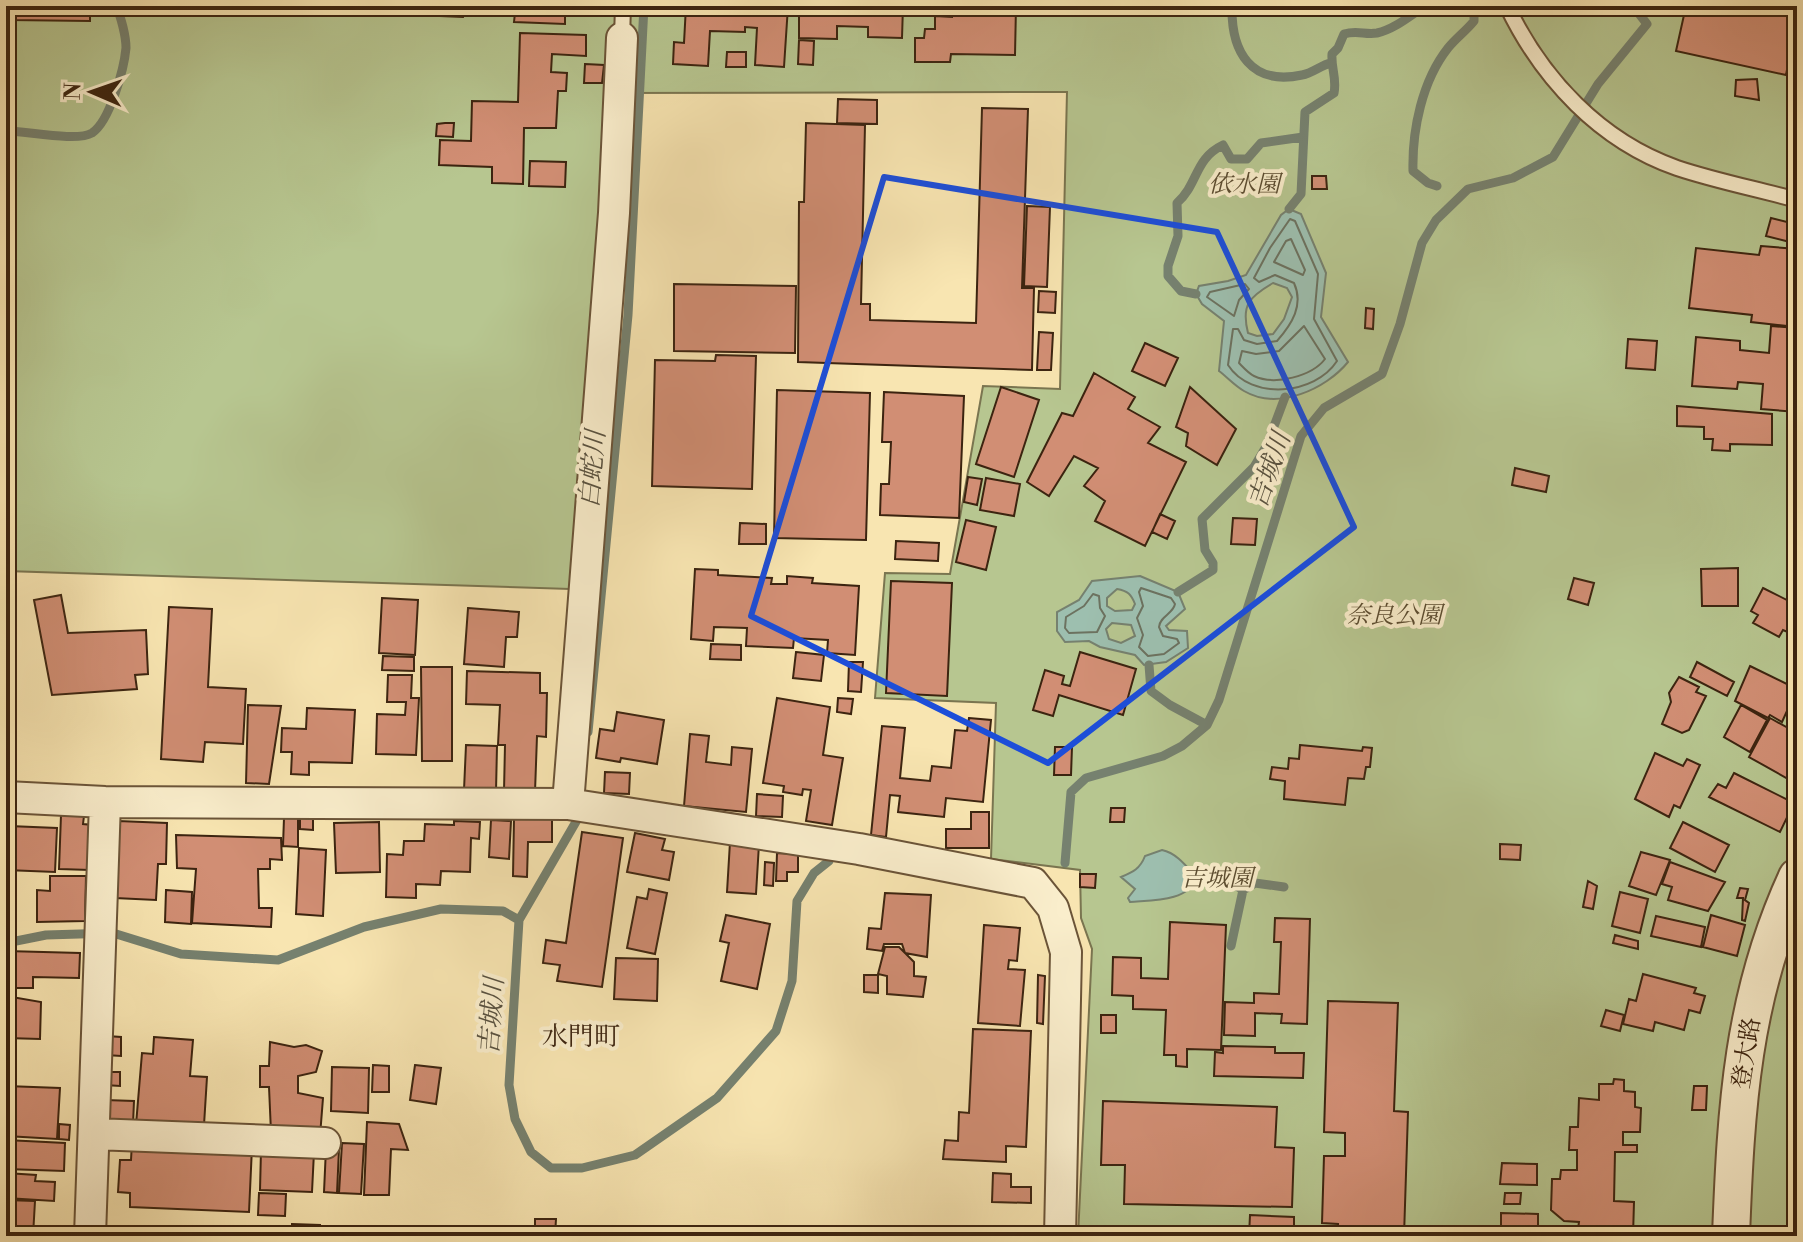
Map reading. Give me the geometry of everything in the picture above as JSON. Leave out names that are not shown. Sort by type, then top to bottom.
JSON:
[{"type":"street","points":[[568,804],[614,213],[622,38]]},
{"type":"street","points":[[6,797],[105,802],[568,804],[859,849],[1033,883],[1053,908],[1066,952],[1060,1236]]},
{"type":"street","points":[[90,1236],[105,802]]},
{"type":"street","name":"登大路","points":[[1731,1236],[1743,1059],[1759,977],[1797,877]]},
{"type":"street","points":[[94,1134],[325,1143]]},
{"type":"lane","points":[[622,38],[623,6]]},
{"type":"lane","points":[[1507,6],[1555,85],[1578,108],[1634,149],[1677,167],[1797,200]]},
{"type":"highlighted area","points":[[884,177],[1217,232],[1354,527],[1048,763],[751,616]]},
{"type":"green space","name":"奈良公園","points":[[6,6],[1797,6],[1797,1236],[1078,1236],[1092,949],[1081,918],[1080,870],[991,859],[996,703],[875,698],[885,573],[950,574],[983,386],[1060,389],[1067,92],[607,93],[603,224],[570,589],[6,571]]},
{"type":"water","points":[[1289,209],[1301,214],[1326,273],[1321,317],[1348,362],[1339,372],[1314,388],[1286,398],[1272,399],[1244,391],[1219,371],[1224,321],[1202,304],[1196,294],[1199,286],[1246,275],[1281,215]],"holes":[[[1273,283],[1287,288],[1292,297],[1284,319],[1273,334],[1257,336],[1248,333],[1246,315],[1253,298]]]},
{"type":"water","points":[[1140,576],[1178,592],[1185,609],[1166,626],[1169,630],[1187,631],[1188,648],[1166,662],[1144,665],[1135,655],[1100,647],[1089,641],[1065,642],[1057,631],[1057,612],[1079,600],[1092,581]],"holes":[[[1117,589],[1130,595],[1135,604],[1132,610],[1115,611],[1107,606],[1107,598]],[[1112,623],[1131,625],[1135,636],[1121,643],[1109,639],[1106,629]]]},
{"type":"water","points":[[1162,850],[1177,857],[1197,878],[1186,892],[1177,896],[1130,902],[1128,898],[1135,889],[1121,877],[1136,870],[1145,856]]},
{"type":"building","points":[[11,6],[90,6],[90,21],[10,20]]},
{"type":"building","points":[[392,6],[565,6],[565,24],[514,22],[515,13],[464,11],[463,17],[392,14]]},
{"type":"building","points":[[686,6],[788,6],[784,67],[755,65],[757,28],[745,27],[745,32],[710,31],[708,66],[673,64],[674,42],[684,43]]},
{"type":"building","points":[[815,6],[903,6],[902,38],[868,37],[868,27],[837,26],[837,39],[799,38],[799,15],[815,15]]},
{"type":"building","points":[[952,6],[1016,6],[1015,55],[951,54],[950,62],[915,62],[915,38],[924,38],[925,29],[935,29],[935,16],[952,17]]},
{"type":"building","points":[[1686,6],[1741,6],[1797,18],[1786,75],[1676,51]]},
{"type":"building","points":[[520,33],[586,35],[586,56],[552,54],[551,72],[567,73],[566,91],[558,91],[556,128],[524,128],[523,184],[492,183],[492,167],[439,165],[440,140],[471,141],[472,101],[518,102]]},
{"type":"building","points":[[799,40],[814,41],[813,65],[798,64]]},
{"type":"building","points":[[727,52],[746,52],[746,67],[726,67]]},
{"type":"building","points":[[585,64],[604,65],[602,83],[584,83]]},
{"type":"building","points":[[1757,79],[1759,100],[1735,96],[1736,80]]},
{"type":"building","points":[[838,99],[877,100],[877,124],[837,123]]},
{"type":"building","points":[[982,108],[1028,109],[1022,288],[1034,288],[1032,370],[798,362],[799,202],[804,202],[806,123],[865,125],[861,304],[870,304],[870,320],[976,323]]},
{"type":"building","points":[[454,123],[453,137],[436,136],[437,124]]},
{"type":"building","points":[[530,161],[566,162],[565,187],[529,186]]},
{"type":"building","points":[[1312,176],[1326,176],[1327,189],[1312,189]]},
{"type":"building","points":[[1027,206],[1050,207],[1047,287],[1024,286]]},
{"type":"building","points":[[1771,218],[1795,224],[1790,242],[1766,236]]},
{"type":"building","points":[[1761,246],[1797,249],[1797,327],[1751,322],[1752,315],[1689,308],[1696,248],[1759,255]]},
{"type":"building","points":[[674,284],[796,286],[795,353],[674,351]]},
{"type":"building","points":[[1039,291],[1056,292],[1055,313],[1038,312]]},
{"type":"building","points":[[1366,308],[1374,309],[1373,329],[1365,328]]},
{"type":"building","points":[[1771,326],[1797,328],[1797,412],[1761,409],[1763,384],[1738,382],[1737,389],[1692,386],[1696,337],[1740,341],[1740,350],[1769,353]]},
{"type":"building","points":[[1039,332],[1053,333],[1051,370],[1037,370]]},
{"type":"building","points":[[1628,339],[1657,341],[1655,370],[1626,368]]},
{"type":"building","points":[[1145,343],[1178,358],[1165,386],[1132,371]]},
{"type":"building","points":[[716,355],[756,356],[752,489],[652,486],[655,360],[715,361]]},
{"type":"building","points":[[1094,373],[1135,397],[1128,409],[1160,427],[1148,443],[1186,462],[1145,546],[1095,521],[1105,501],[1084,486],[1098,468],[1074,456],[1049,496],[1027,482],[1062,413],[1073,416]]},
{"type":"building","points":[[1001,387],[1039,400],[1014,477],[976,464]]},
{"type":"building","points":[[1190,387],[1236,429],[1217,465],[1186,446],[1188,433],[1176,427]]},
{"type":"building","points":[[777,390],[870,393],[866,540],[774,538]]},
{"type":"building","points":[[884,392],[964,396],[959,518],[880,515],[881,484],[889,484],[891,442],[882,442]]},
{"type":"building","points":[[1677,406],[1772,414],[1772,445],[1730,444],[1730,451],[1712,450],[1713,439],[1704,439],[1704,427],[1677,426]]},
{"type":"building","points":[[1515,468],[1549,476],[1546,492],[1512,485]]},
{"type":"building","points":[[968,477],[982,479],[977,505],[964,502]]},
{"type":"building","points":[[986,478],[1020,484],[1014,516],[980,510]]},
{"type":"building","points":[[1160,514],[1175,521],[1167,539],[1152,532]]},
{"type":"building","points":[[1233,518],[1257,519],[1255,545],[1231,544]]},
{"type":"building","points":[[966,520],[996,527],[986,570],[956,562]]},
{"type":"building","points":[[740,523],[766,524],[766,544],[739,544]]},
{"type":"building","points":[[896,541],[939,543],[938,561],[895,559]]},
{"type":"building","points":[[1738,568],[1738,606],[1702,606],[1701,569]]},
{"type":"building","points":[[695,569],[718,570],[718,575],[772,578],[771,584],[787,584],[787,576],[813,578],[812,583],[859,586],[855,655],[827,653],[828,640],[794,638],[793,648],[746,646],[747,628],[714,627],[713,641],[691,639]]},
{"type":"building","points":[[1797,569],[1797,592],[1788,588]]},
{"type":"building","points":[[1574,578],[1594,583],[1588,605],[1568,599]]},
{"type":"building","points":[[891,581],[952,583],[947,696],[886,693]]},
{"type":"building","points":[[1763,588],[1797,605],[1797,636],[1783,630],[1779,637],[1753,623],[1758,615],[1751,611]]},
{"type":"building","points":[[61,595],[68,633],[146,630],[148,674],[135,675],[137,689],[52,695],[34,600]]},
{"type":"building","points":[[382,598],[418,600],[415,655],[379,653]]},
{"type":"building","points":[[169,607],[212,609],[208,687],[246,689],[243,744],[205,742],[203,762],[161,759]]},
{"type":"building","points":[[468,608],[519,612],[517,637],[506,637],[504,667],[464,664]]},
{"type":"building","points":[[711,644],[741,645],[741,660],[710,659]]},
{"type":"building","points":[[796,652],[824,655],[821,681],[793,678]]},
{"type":"building","points":[[1080,652],[1136,669],[1123,715],[1059,695],[1053,716],[1033,710],[1045,670],[1064,676],[1062,684],[1070,686]]},
{"type":"building","points":[[383,656],[414,657],[414,671],[382,670]]},
{"type":"building","points":[[849,662],[863,662],[861,692],[848,691]]},
{"type":"building","points":[[1697,662],[1734,682],[1727,696],[1690,677]]},
{"type":"building","points":[[1750,666],[1797,689],[1782,722],[1735,701]]},
{"type":"building","points":[[421,667],[452,667],[452,761],[422,761]]},
{"type":"building","points":[[467,671],[540,673],[540,693],[547,693],[546,737],[537,736],[535,792],[504,791],[505,745],[498,745],[500,705],[466,704]]},
{"type":"building","points":[[388,675],[412,675],[411,698],[419,698],[416,755],[376,754],[377,714],[405,715],[406,702],[387,702]]},
{"type":"building","points":[[1679,677],[1699,687],[1696,692],[1706,696],[1689,730],[1682,733],[1662,724],[1671,702],[1669,693]]},
{"type":"building","points":[[777,698],[830,707],[823,755],[843,758],[832,825],[806,821],[811,790],[803,789],[802,795],[783,792],[784,786],[763,783]]},
{"type":"building","points":[[838,698],[853,699],[851,714],[837,712]]},
{"type":"building","points":[[248,705],[281,706],[269,784],[246,783]]},
{"type":"building","points":[[1741,705],[1767,720],[1750,752],[1724,737]]},
{"type":"building","points":[[307,708],[355,710],[352,763],[309,762],[309,775],[291,774],[292,752],[281,752],[282,728],[306,729]]},
{"type":"building","points":[[617,712],[664,720],[657,764],[621,758],[620,762],[596,758],[600,729],[614,731]]},
{"type":"building","points":[[969,718],[991,720],[983,802],[946,798],[944,817],[898,812],[900,796],[890,795],[886,837],[871,835],[882,726],[905,728],[900,778],[930,781],[932,766],[951,768],[955,730],[967,731]]},
{"type":"building","points":[[1770,718],[1797,733],[1797,784],[1749,757]]},
{"type":"building","points":[[690,734],[709,736],[706,762],[731,765],[732,747],[752,749],[746,812],[684,806]]},
{"type":"building","points":[[466,745],[497,746],[496,791],[464,790]]},
{"type":"building","points":[[1300,745],[1362,751],[1363,747],[1372,748],[1370,767],[1366,767],[1364,779],[1348,778],[1345,805],[1284,799],[1285,781],[1270,779],[1272,767],[1288,769],[1289,758],[1299,759]]},
{"type":"building","points":[[1055,747],[1072,747],[1071,775],[1054,775]]},
{"type":"building","points":[[1655,753],[1683,766],[1687,759],[1700,765],[1680,808],[1674,805],[1669,817],[1635,799]]},
{"type":"building","points":[[605,772],[630,773],[629,794],[604,793]]},
{"type":"building","points":[[1734,773],[1794,803],[1780,832],[1709,797],[1718,784],[1726,788]]},
{"type":"building","points":[[757,794],[783,796],[782,817],[756,816]]},
{"type":"building","points":[[1111,808],[1125,808],[1124,822],[1110,822]]},
{"type":"building","points":[[971,812],[989,812],[989,848],[946,848],[946,829],[971,829]]},
{"type":"building","points":[[61,815],[84,816],[83,824],[93,825],[90,870],[59,869]]},
{"type":"building","points":[[6,817],[9,817],[9,826],[57,828],[55,872],[6,870]]},
{"type":"building","points":[[284,818],[298,818],[298,847],[283,846]]},
{"type":"building","points":[[300,818],[313,819],[313,830],[300,829]]},
{"type":"building","points":[[514,818],[552,819],[552,842],[528,842],[527,877],[513,876]]},
{"type":"building","points":[[491,820],[511,821],[509,859],[489,857]]},
{"type":"building","points":[[118,821],[167,823],[166,864],[158,864],[156,900],[115,898]]},
{"type":"building","points":[[454,821],[480,822],[479,839],[471,838],[470,872],[441,871],[440,885],[416,884],[416,898],[386,897],[387,854],[403,855],[404,841],[424,841],[425,824],[454,825]]},
{"type":"building","points":[[379,822],[380,872],[336,873],[334,823]]},
{"type":"building","points":[[1683,822],[1729,845],[1715,872],[1670,848]]},
{"type":"building","points":[[582,832],[623,838],[602,987],[557,981],[560,965],[543,963],[546,940],[566,943]]},
{"type":"building","points":[[635,833],[665,839],[662,850],[674,852],[669,880],[627,872]]},
{"type":"building","points":[[176,835],[281,838],[282,860],[270,859],[270,869],[258,869],[259,908],[272,908],[271,927],[192,923],[196,869],[177,868]]},
{"type":"building","points":[[730,842],[759,844],[756,894],[727,892]]},
{"type":"building","points":[[1500,844],[1521,845],[1520,860],[1500,859]]},
{"type":"building","points":[[299,848],[326,850],[323,916],[296,914]]},
{"type":"building","points":[[1641,852],[1670,860],[1656,895],[1629,886]]},
{"type":"building","points":[[777,853],[798,854],[798,872],[787,872],[787,881],[776,881]]},
{"type":"building","points":[[765,862],[774,863],[773,886],[764,885]]},
{"type":"building","points":[[1670,862],[1725,882],[1708,911],[1668,900],[1672,887],[1662,884]]},
{"type":"building","points":[[1080,874],[1096,874],[1095,888],[1080,887]]},
{"type":"building","points":[[50,876],[86,876],[85,921],[37,922],[37,890],[50,891]]},
{"type":"building","points":[[1588,881],[1597,886],[1593,909],[1583,907]]},
{"type":"building","points":[[1740,888],[1748,889],[1745,921],[1742,920],[1743,898],[1737,898]]},
{"type":"building","points":[[649,889],[667,893],[655,954],[627,948],[637,897],[647,899]]},
{"type":"building","points":[[166,890],[192,892],[191,924],[165,922]]},
{"type":"building","points":[[1620,892],[1648,899],[1640,933],[1612,926]]},
{"type":"building","points":[[885,893],[931,895],[927,957],[905,953],[902,944],[884,944],[882,951],[867,949],[869,928],[881,929]]},
{"type":"building","points":[[726,915],[770,924],[757,989],[721,981],[729,943],[720,941]]},
{"type":"building","points":[[1711,915],[1745,925],[1737,956],[1703,947]]},
{"type":"building","points":[[1656,916],[1705,927],[1701,947],[1651,936]]},
{"type":"building","points":[[1275,918],[1310,919],[1307,1024],[1281,1023],[1282,1014],[1255,1013],[1255,1036],[1224,1035],[1225,1002],[1254,1003],[1254,993],[1279,994],[1281,942],[1274,942]]},
{"type":"building","points":[[1170,922],[1226,925],[1221,1050],[1187,1049],[1187,1067],[1176,1066],[1176,1055],[1164,1055],[1166,1010],[1133,1009],[1133,996],[1112,995],[1113,957],[1141,958],[1141,978],[1168,979]]},
{"type":"building","points":[[984,925],[1020,928],[1017,961],[1009,960],[1008,969],[1025,970],[1020,1026],[978,1023]]},
{"type":"building","points":[[1615,935],[1638,941],[1638,949],[1613,943]]},
{"type":"building","points":[[885,947],[899,947],[914,962],[914,976],[926,977],[923,997],[887,994],[887,976],[878,974]]},
{"type":"building","points":[[6,951],[80,953],[79,978],[33,977],[33,988],[6,988]]},
{"type":"building","points":[[616,958],[658,959],[657,1001],[614,999]]},
{"type":"building","points":[[1643,974],[1696,988],[1694,993],[1705,996],[1700,1013],[1689,1010],[1684,1030],[1655,1022],[1653,1031],[1623,1024],[1629,999],[1636,1001]]},
{"type":"building","points":[[864,975],[878,975],[878,993],[864,992]]},
{"type":"building","points":[[1038,975],[1045,976],[1043,1024],[1037,1023]]},
{"type":"building","points":[[6,996],[41,1002],[40,1039],[6,1038]]},
{"type":"building","points":[[1328,1001],[1398,1003],[1394,1111],[1408,1112],[1404,1236],[1338,1236],[1338,1224],[1322,1223],[1324,1156],[1345,1156],[1345,1133],[1324,1132]]},
{"type":"building","points":[[1606,1010],[1624,1015],[1620,1031],[1601,1026]]},
{"type":"building","points":[[1101,1015],[1116,1015],[1116,1033],[1101,1033]]},
{"type":"building","points":[[973,1029],[1031,1031],[1026,1147],[1006,1146],[1006,1162],[943,1159],[945,1140],[958,1141],[959,1112],[969,1113]]},
{"type":"building","points":[[107,1036],[121,1037],[121,1056],[106,1055]]},
{"type":"building","points":[[154,1037],[193,1040],[190,1076],[207,1077],[204,1125],[136,1125],[142,1053],[153,1054]]},
{"type":"building","points":[[270,1042],[294,1047],[306,1045],[322,1051],[316,1072],[298,1076],[298,1093],[323,1098],[320,1136],[271,1132],[269,1087],[260,1087],[260,1066],[269,1066]]},
{"type":"building","points":[[1223,1046],[1275,1047],[1275,1053],[1304,1053],[1303,1078],[1214,1076],[1215,1052],[1223,1053]]},
{"type":"building","points":[[373,1065],[389,1066],[389,1092],[372,1092]]},
{"type":"building","points":[[415,1065],[441,1068],[436,1104],[410,1100]]},
{"type":"building","points":[[332,1067],[369,1068],[368,1113],[331,1111]]},
{"type":"building","points":[[106,1072],[120,1072],[120,1086],[105,1085]]},
{"type":"building","points":[[1614,1079],[1624,1080],[1624,1091],[1635,1092],[1635,1107],[1641,1108],[1640,1132],[1623,1132],[1623,1145],[1637,1145],[1637,1152],[1615,1152],[1614,1201],[1634,1202],[1633,1236],[1604,1236],[1604,1229],[1578,1229],[1579,1222],[1564,1221],[1551,1210],[1552,1179],[1560,1179],[1561,1170],[1577,1170],[1577,1150],[1569,1150],[1570,1127],[1578,1127],[1579,1098],[1599,1100],[1599,1084],[1613,1084]]},
{"type":"building","points":[[6,1086],[60,1088],[57,1139],[6,1136]]},
{"type":"building","points":[[1694,1086],[1707,1086],[1706,1110],[1692,1110]]},
{"type":"building","points":[[105,1100],[134,1101],[133,1124],[104,1123]]},
{"type":"building","points":[[1103,1101],[1277,1107],[1275,1147],[1294,1148],[1292,1207],[1124,1204],[1125,1165],[1101,1165]]},
{"type":"building","points":[[367,1122],[399,1124],[408,1150],[391,1149],[389,1195],[364,1195]]},
{"type":"building","points":[[59,1124],[70,1125],[69,1140],[59,1139]]},
{"type":"building","points":[[6,1140],[65,1143],[64,1171],[6,1169]]},
{"type":"building","points":[[132,1142],[252,1147],[249,1212],[130,1207],[130,1193],[118,1192],[120,1160],[131,1160]]},
{"type":"building","points":[[342,1143],[364,1144],[361,1194],[339,1193]]},
{"type":"building","points":[[326,1148],[339,1149],[337,1193],[324,1192]]},
{"type":"building","points":[[261,1150],[314,1152],[312,1192],[260,1190]]},
{"type":"building","points":[[1502,1163],[1537,1164],[1537,1185],[1500,1184]]},
{"type":"building","points":[[6,1173],[36,1175],[35,1181],[55,1182],[54,1201],[6,1198]]},
{"type":"building","points":[[993,1173],[1011,1174],[1011,1187],[1031,1187],[1031,1203],[992,1202]]},
{"type":"building","points":[[259,1193],[286,1194],[285,1216],[258,1215]]},
{"type":"building","points":[[1505,1193],[1521,1193],[1520,1204],[1504,1204]]},
{"type":"building","points":[[6,1200],[35,1201],[33,1236],[6,1236]]},
{"type":"building","points":[[1501,1213],[1538,1214],[1538,1236],[1501,1236]]},
{"type":"building","points":[[1250,1215],[1294,1217],[1294,1236],[1249,1236]]},
{"type":"building","points":[[535,1219],[556,1219],[555,1236],[535,1236]]},
{"type":"building","points":[[292,1224],[320,1225],[320,1236],[243,1236],[243,1230],[292,1233]]},
{"type":"waterway","points":[[6,131],[75,136],[92,133],[99,127],[115,94],[125,57],[125,38],[116,6]]},
{"type":"waterway","name":"白蛇川","points":[[588,732],[628,315],[644,6]]},
{"type":"waterway","points":[[1232,6],[1235,38],[1240,51],[1257,70],[1284,77],[1306,74],[1331,63]]},
{"type":"waterway","points":[[1289,209],[1301,194],[1305,112],[1334,93],[1332,54],[1344,34],[1384,31],[1425,6]]},
{"type":"waterway","points":[[1437,186],[1413,171],[1414,139],[1420,106],[1439,61],[1474,21],[1474,6]]},
{"type":"waterway","name":"吉城川","points":[[1065,863],[1071,792],[1086,778],[1163,756],[1182,746],[1207,725],[1219,700],[1301,436],[1324,408],[1382,374],[1400,324],[1422,243],[1436,220],[1468,189],[1513,178],[1553,157],[1598,84],[1647,24],[1633,6]]},
{"type":"waterway","points":[[1196,294],[1181,291],[1168,276],[1168,266],[1178,236],[1177,203],[1202,164],[1223,145],[1231,159],[1247,159],[1261,143],[1303,137]]},
{"type":"waterway","points":[[1178,592],[1213,570],[1213,563],[1205,550],[1202,519],[1254,467],[1267,445],[1285,397]]},
{"type":"waterway","points":[[1149,665],[1151,691],[1207,725]]},
{"type":"waterway","name":"白蛇川","points":[[519,920],[577,820],[578,810]]},
{"type":"waterway","name":"吉城川","points":[[6,943],[46,935],[113,933],[181,954],[278,960],[364,927],[441,909],[503,911],[519,920],[509,1085],[515,1119],[531,1152],[551,1168],[582,1168],[635,1155],[717,1098],[776,1031],[792,981],[797,901],[814,873],[829,861]]},
{"type":"waterway","points":[[1197,878],[1221,876],[1243,890],[1231,946]]},
{"type":"waterway","points":[[1243,890],[1255,883],[1284,887]]},
{"type":"district","name":"水門町","points":[[581,1036]]},
{"type":"park label","name":"依水園","points":[[1244,184]]},
{"type":"park label","name":"吉城園","points":[[1217,878]]}]
